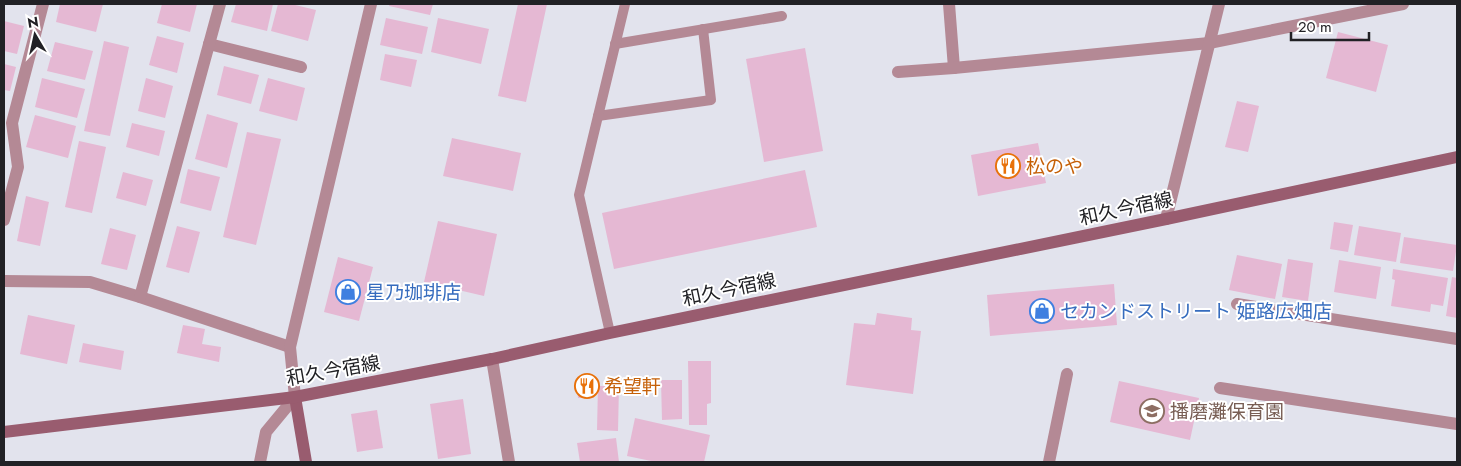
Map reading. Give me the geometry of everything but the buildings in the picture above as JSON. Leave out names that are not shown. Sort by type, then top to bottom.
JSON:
[{"type":"main road","name":"和久今宿線","points":[[4,432],[295,397],[492,359],[1457,157]]},
{"type":"main road","points":[[295,397],[306,462]]},
{"type":"street","points":[[4,220],[18,167],[12,123],[43,4]]},
{"type":"street","points":[[140,296],[220,4]]},
{"type":"street","points":[[260,462],[266,432],[295,397],[290,347],[371,4]]},
{"type":"street","points":[[949,4],[954,68]]},
{"type":"street","points":[[1166,219],[1219,4]]},
{"type":"street","points":[[898,72],[1209,43],[1403,4]]},
{"type":"street","points":[[209,44],[301,67]]},
{"type":"street","points":[[4,281],[90,282],[140,296],[290,347]]},
{"type":"street","points":[[1237,304],[1457,340]]},
{"type":"street","points":[[492,359],[509,462]]},
{"type":"street","points":[[1050,462],[1067,374]]},
{"type":"street","points":[[1220,388],[1457,424]]},
{"type":"lane","points":[[610,333],[579,195],[625,4]]},
{"type":"lane","points":[[615,44],[782,16]]},
{"type":"lane","points":[[598,116],[711,100],[702,29]]},
{"type":"place","name":"松のや","points":[[1008,166]]},
{"type":"place","name":"星乃珈琲店","points":[[348,292]]},
{"type":"place","name":"セカンドストリート 姫路広畑店","points":[[1042,311]]},
{"type":"place","name":"希望軒","points":[[587,386]]},
{"type":"place","name":"播磨灘保育園","points":[[1152,411]]}]
